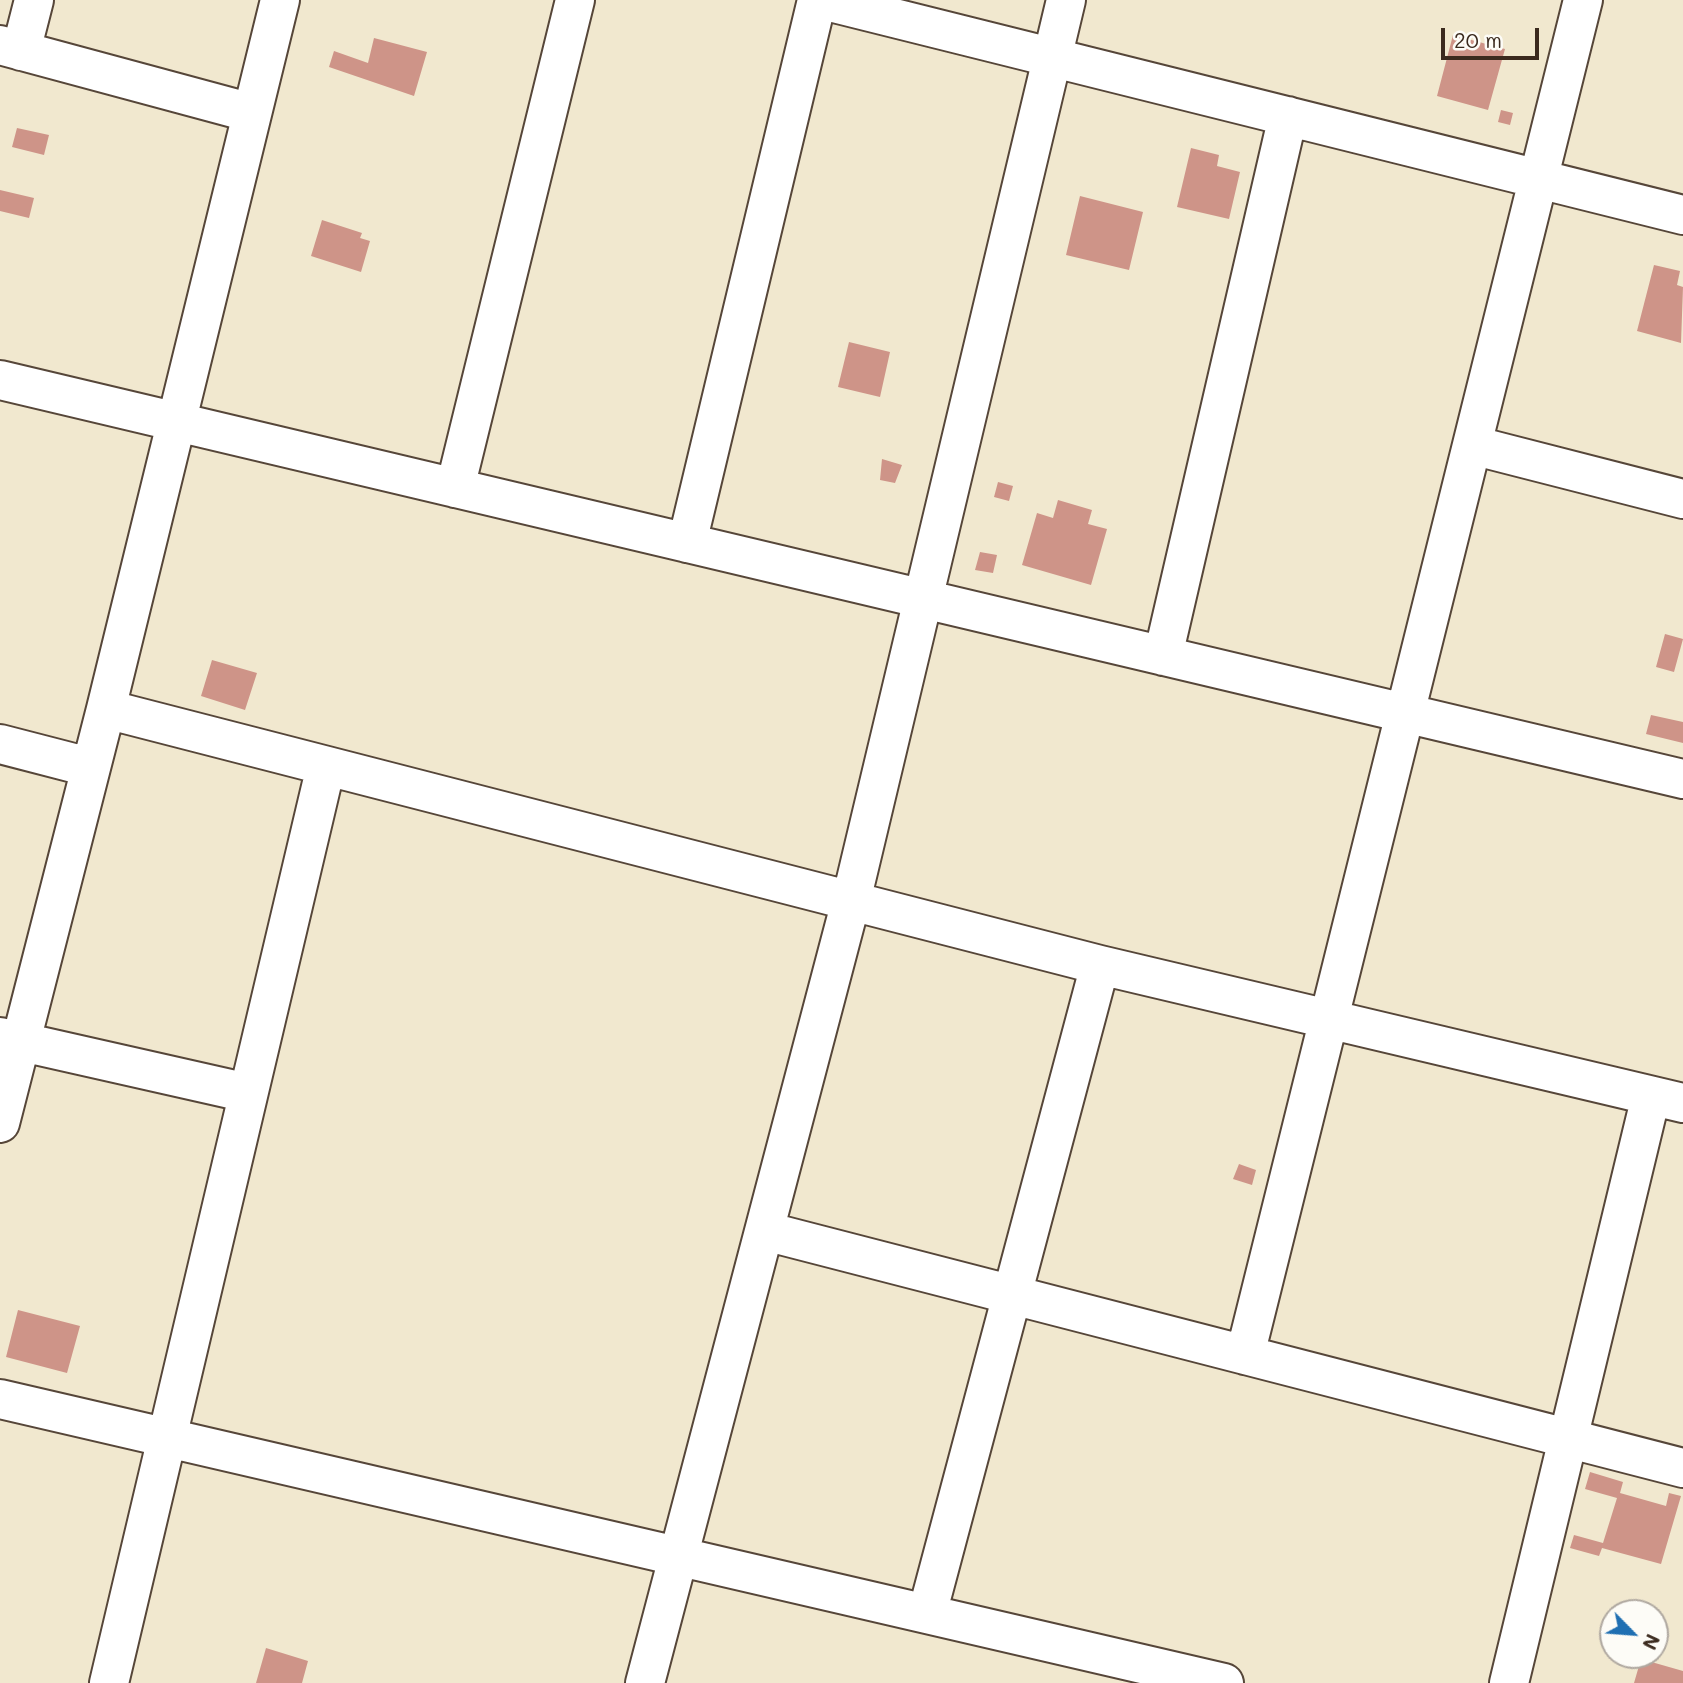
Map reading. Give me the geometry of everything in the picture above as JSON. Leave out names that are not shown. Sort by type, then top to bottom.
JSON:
[{"type":"street","points":[[34,0],[11,48],[252,113]]},
{"type":"street","points":[[0,1123],[10,1040],[106,709],[280,0]]},
{"type":"street","points":[[455,488],[575,0]]},
{"type":"street","points":[[687,543],[817,0]]},
{"type":"street","points":[[822,0],[1683,215]]},
{"type":"street","points":[[645,1683],[851,901],[1066,0]]},
{"type":"street","points":[[1245,1355],[1583,0]]},
{"type":"street","points":[[1163,656],[1288,116]]},
{"type":"street","points":[[0,380],[1683,779]]},
{"type":"street","points":[[1472,446],[1683,499]]},
{"type":"street","points":[[106,709],[1100,965],[1667,1100],[1568,1438],[1509,1683]]},
{"type":"street","points":[[0,744],[89,767]]},
{"type":"street","points":[[109,1683],[326,766]]},
{"type":"street","points":[[927,1614],[1100,965]]},
{"type":"street","points":[[10,1040],[248,1093]]},
{"type":"street","points":[[765,1231],[1683,1468]]},
{"type":"street","points":[[0,1399],[1224,1683]]},
{"type":"building","points":[[1453,35],[1505,49],[1488,110],[1437,96]]},
{"type":"building","points":[[374,38],[427,52],[414,96],[329,67],[334,51],[368,63]]},
{"type":"building","points":[[1501,110],[1513,113],[1510,125],[1498,122]]},
{"type":"building","points":[[17,128],[49,135],[44,155],[12,147]]},
{"type":"building","points":[[1191,148],[1219,155],[1217,166],[1240,172],[1229,219],[1177,207]]},
{"type":"building","points":[[0,190],[34,198],[29,218],[0,211]]},
{"type":"building","points":[[1080,196],[1143,212],[1129,270],[1066,255]]},
{"type":"building","points":[[322,220],[362,233],[360,238],[370,241],[361,272],[311,256]]},
{"type":"building","points":[[1654,265],[1680,271],[1677,285],[1683,287],[1681,343],[1637,331]]},
{"type":"building","points":[[849,342],[890,352],[880,397],[838,387]]},
{"type":"building","points":[[882,459],[902,465],[895,483],[880,480]]},
{"type":"building","points":[[998,482],[1013,486],[1009,501],[994,497]]},
{"type":"building","points":[[1058,500],[1092,510],[1088,524],[1107,529],[1091,585],[1022,565],[1037,513],[1053,518]]},
{"type":"building","points":[[980,552],[997,555],[993,573],[975,570]]},
{"type":"building","points":[[1665,634],[1683,639],[1674,672],[1656,667]]},
{"type":"building","points":[[212,660],[257,673],[245,710],[201,696]]},
{"type":"building","points":[[1651,715],[1683,722],[1683,743],[1646,734]]},
{"type":"building","points":[[1239,1164],[1256,1170],[1252,1185],[1233,1179]]},
{"type":"building","points":[[18,1310],[80,1326],[67,1373],[6,1357]]},
{"type":"building","points":[[1590,1472],[1623,1482],[1620,1493],[1666,1506],[1669,1493],[1681,1496],[1661,1564],[1602,1548],[1599,1556],[1570,1548],[1574,1535],[1603,1543],[1617,1498],[1585,1489]]},
{"type":"building","points":[[266,1648],[308,1661],[302,1683],[256,1683]]},
{"type":"building","points":[[1669,1667],[1683,1671],[1683,1683],[1634,1683],[1638,1669]]}]
